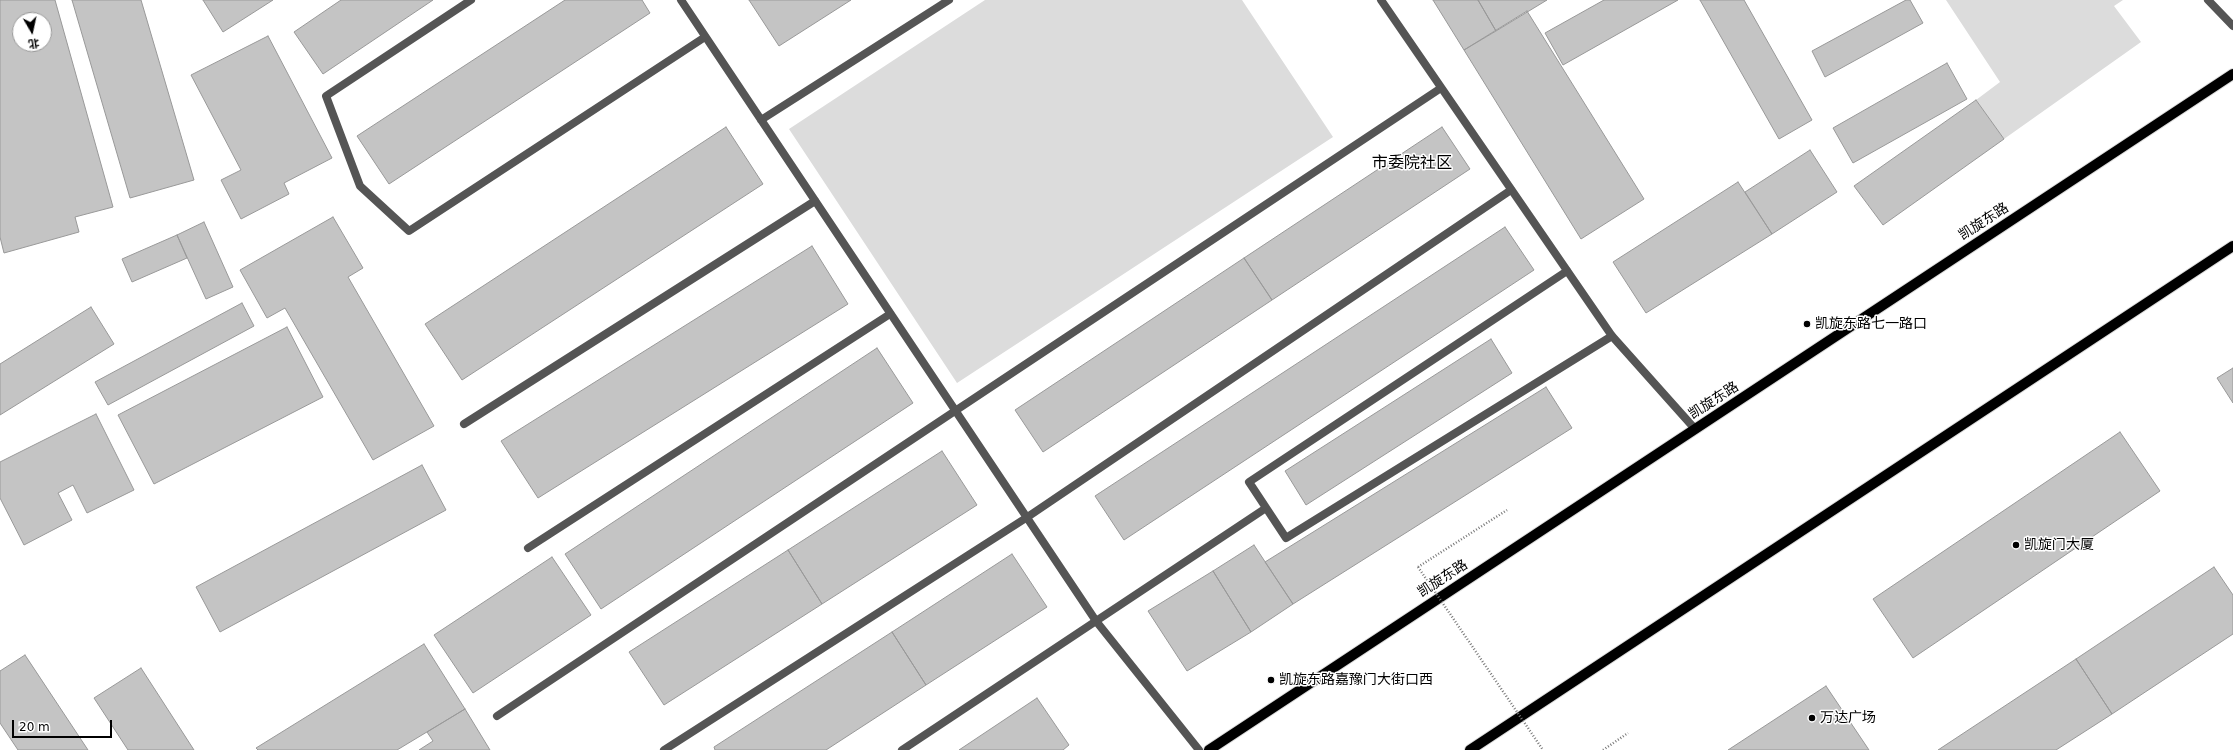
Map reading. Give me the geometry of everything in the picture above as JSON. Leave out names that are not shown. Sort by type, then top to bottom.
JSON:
[{"type":"main road","name":"凯旋东路","points":[[1209,750],[2233,74]]},
{"type":"main road","points":[[1470,750],[2233,246]]},
{"type":"street","points":[[471,0],[326,96],[360,186],[409,231],[705,36]]},
{"type":"street","points":[[682,0],[1096,621],[1199,750]]},
{"type":"street","points":[[761,120],[949,0]]},
{"type":"street","points":[[1381,0],[1612,336],[1695,429]]},
{"type":"street","points":[[2208,0],[2233,26]]},
{"type":"street","points":[[497,716],[1441,88]]},
{"type":"street","points":[[664,750],[1026,518],[1512,190]]},
{"type":"street","points":[[464,424],[815,201]]},
{"type":"street","points":[[1567,271],[1249,482],[1286,538],[1612,336]]},
{"type":"street","points":[[528,548],[890,314]]},
{"type":"street","points":[[902,750],[1266,508]]},
{"type":"path","points":[[1508,510],[1418,567],[1543,750]]},
{"type":"path","points":[[1603,750],[1628,733]]},
{"type":"shaded area","points":[[985,0],[1242,0],[1333,137],[957,383],[789,129]]},
{"type":"shaded area","points":[[1946,0],[2123,0],[2114,6],[2141,42],[2004,139],[1976,100],[2000,82]]},
{"type":"building","points":[[0,0],[55,0],[113,207],[75,217],[79,232],[4,253],[0,237]]},
{"type":"building","points":[[72,0],[141,0],[194,180],[130,198]]},
{"type":"building","points":[[203,0],[273,0],[223,32]]},
{"type":"building","points":[[341,0],[433,0],[323,74],[294,32]]},
{"type":"building","points":[[565,0],[642,0],[650,13],[389,184],[357,136]]},
{"type":"building","points":[[749,0],[851,0],[779,46]]},
{"type":"building","points":[[1433,0],[1478,0],[1496,31],[1464,50]]},
{"type":"building","points":[[1478,0],[1547,0],[1496,31]]},
{"type":"building","points":[[1604,0],[1678,0],[1563,65],[1545,33]]},
{"type":"building","points":[[1700,0],[1744,0],[1812,120],[1779,139]]},
{"type":"building","points":[[1906,0],[1910,0],[1923,23],[1825,77],[1812,51]]},
{"type":"building","points":[[1527,11],[1644,199],[1581,239],[1464,50]]},
{"type":"building","points":[[268,36],[332,158],[284,183],[289,194],[241,219],[221,180],[241,170],[191,75]]},
{"type":"building","points":[[1947,63],[1967,99],[1853,163],[1833,128]]},
{"type":"building","points":[[1976,100],[2004,139],[1883,225],[1854,186]]},
{"type":"building","points":[[726,127],[763,184],[462,380],[425,324]]},
{"type":"building","points":[[1442,127],[1470,169],[1272,300],[1244,258]]},
{"type":"building","points":[[1810,150],[1837,192],[1772,234],[1745,192]]},
{"type":"building","points":[[1738,182],[1772,234],[1646,313],[1613,262]]},
{"type":"building","points":[[333,217],[363,268],[348,277],[434,426],[373,460],[285,308],[267,318],[240,270]]},
{"type":"building","points":[[204,222],[233,287],[206,299],[177,235]]},
{"type":"building","points":[[1505,227],[1534,270],[1124,540],[1095,496]]},
{"type":"building","points":[[177,235],[187,258],[132,282],[122,259]]},
{"type":"building","points":[[812,246],[848,304],[538,498],[501,441]]},
{"type":"building","points":[[1244,258],[1272,300],[1043,452],[1015,410]]},
{"type":"building","points":[[242,303],[254,326],[108,405],[95,382]]},
{"type":"building","points":[[91,307],[114,344],[0,415],[0,364]]},
{"type":"building","points":[[287,327],[323,397],[154,484],[118,415]]},
{"type":"building","points":[[1491,339],[1512,373],[1306,505],[1285,471]]},
{"type":"building","points":[[877,348],[913,403],[601,609],[565,554]]},
{"type":"building","points":[[2233,368],[2233,403],[2217,378]]},
{"type":"building","points":[[1546,387],[1572,428],[1293,604],[1265,562]]},
{"type":"building","points":[[96,414],[134,490],[87,513],[73,485],[58,493],[72,520],[24,545],[0,498],[0,462]]},
{"type":"building","name":"凯旋门大厦","points":[[2120,432],[2160,491],[1913,658],[1873,599]]},
{"type":"building","points":[[942,451],[977,505],[822,604],[788,550]]},
{"type":"building","points":[[422,465],[446,510],[220,632],[196,587]]},
{"type":"building","points":[[1254,545],[1293,604],[1251,632],[1213,571]]},
{"type":"building","points":[[788,550],[822,604],[664,705],[629,652]]},
{"type":"building","points":[[1012,554],[1047,607],[926,685],[892,632]]},
{"type":"building","points":[[552,557],[591,615],[473,693],[434,635]]},
{"type":"building","points":[[2214,567],[2233,595],[2233,634],[2112,714],[2076,659]]},
{"type":"building","points":[[1213,571],[1251,632],[1187,671],[1148,611]]},
{"type":"building","points":[[892,632],[926,685],[826,750],[715,750],[714,747]]},
{"type":"building","points":[[424,644],[465,709],[397,750],[258,750],[256,748]]},
{"type":"building","points":[[25,655],[88,750],[18,750],[0,723],[0,671]]},
{"type":"building","points":[[2076,659],[2112,714],[2056,750],[1938,750]]},
{"type":"building","points":[[141,668],[194,750],[128,750],[94,698]]},
{"type":"building","name":"万达广场","points":[[1826,686],[1869,750],[1728,750]]},
{"type":"building","points":[[1037,698],[1069,745],[1063,750],[959,750]]},
{"type":"building","points":[[465,709],[490,750],[419,750],[433,741],[427,732]]},
{"type":"place","name":"凯旋东路七一路口","points":[[1807,324]]},
{"type":"place","name":"凯旋门大厦","points":[[2016,545]]},
{"type":"place","name":"凯旋东路嘉豫门大街口西","points":[[1271,680]]},
{"type":"place","name":"万达广场","points":[[1812,718]]},
{"type":"district","name":"市委院社区","points":[[1412,164]]}]
